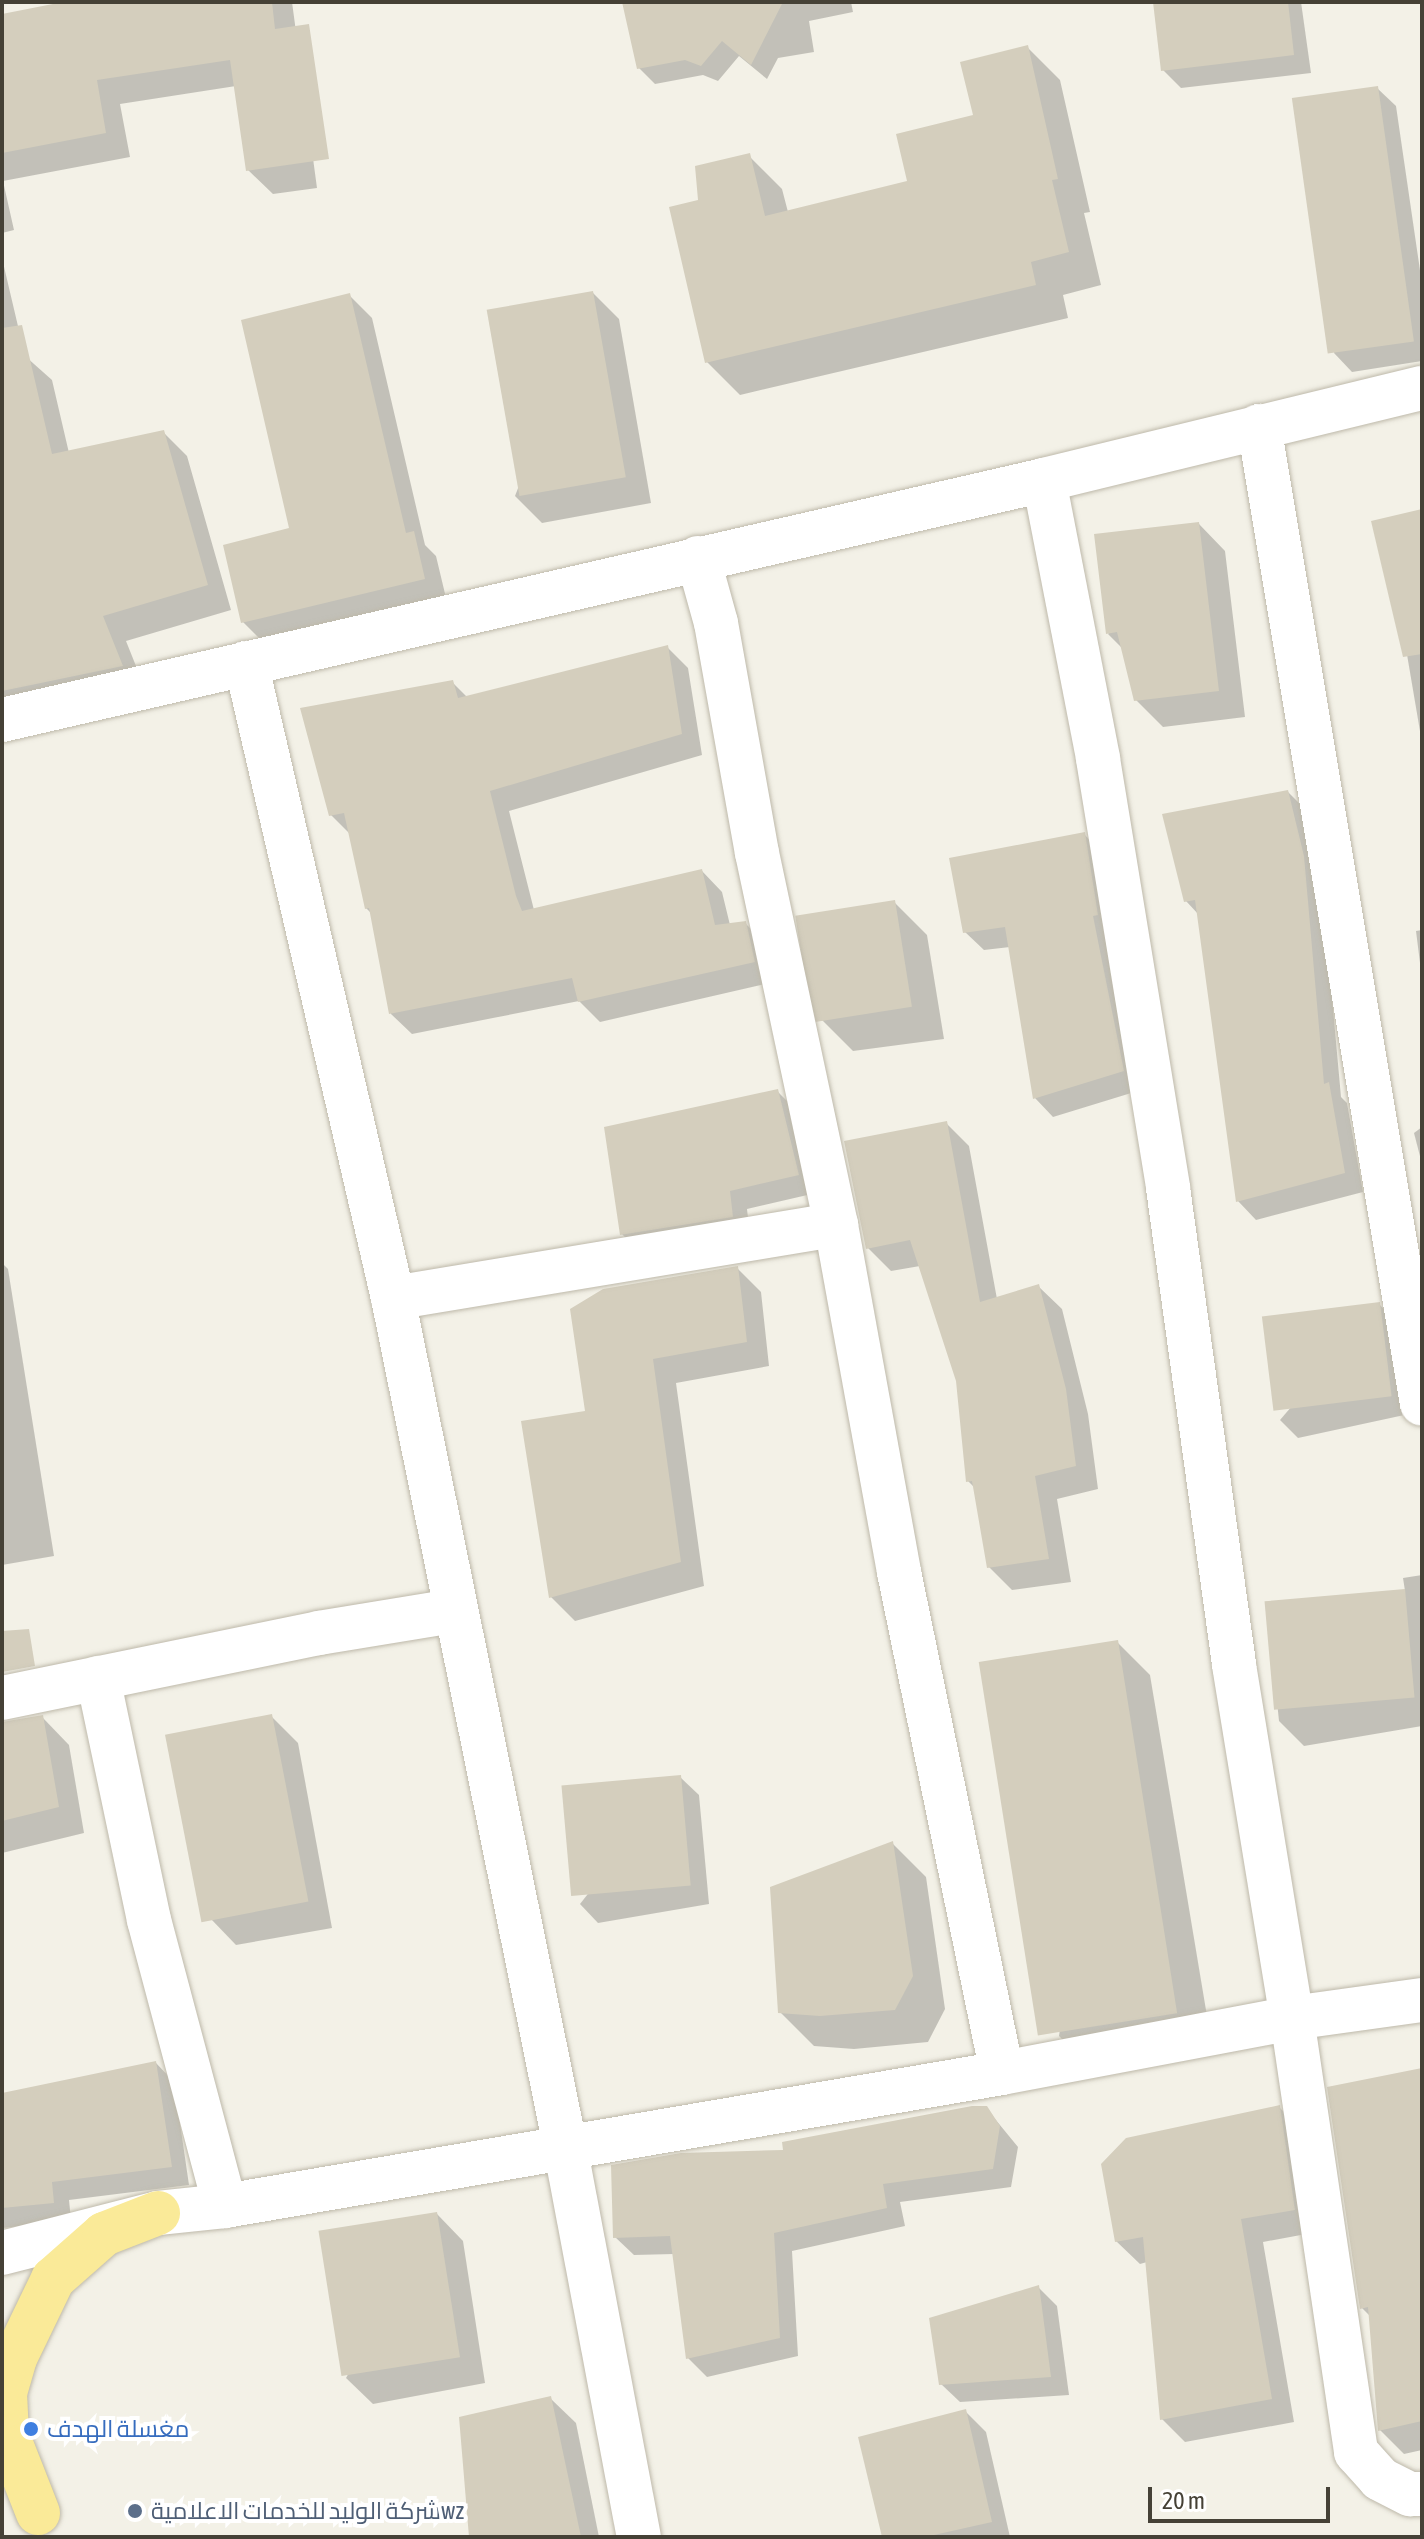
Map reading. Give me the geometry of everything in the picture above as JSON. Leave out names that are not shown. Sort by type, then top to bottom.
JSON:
[{"type":"main road","points":[[50,2525],[7,2434],[5,2393],[15,2358],[53,2279],[104,2234],[158,2213]]},
{"type":"main road","points":[[2,2480],[50,2525]]},
{"type":"street","points":[[2,720],[1044,480],[1422,388]]},
{"type":"street","points":[[1259,426],[1422,1404]]},
{"type":"street","points":[[1044,480],[1098,759],[1168,1188],[1234,1665],[1292,2018],[1356,2452],[1380,2479],[1410,2494],[1422,2494]]},
{"type":"street","points":[[698,558],[716,623],[757,853],[836,1225],[899,1572],[1002,2073]]},
{"type":"street","points":[[246,663],[393,1298],[454,1611],[565,2146],[639,2537]]},
{"type":"street","points":[[393,1298],[836,1225]]},
{"type":"street","points":[[2,1698],[319,1633],[454,1611]]},
{"type":"street","points":[[98,1678],[149,1920],[225,2206]]},
{"type":"street","points":[[2,2253],[158,2213],[225,2206],[1002,2073],[1292,2018],[1422,2000]]},
{"type":"building","points":[[63,2],[272,2],[275,29],[309,24],[329,159],[246,171],[230,60],[97,80],[106,133],[2,153],[2,14]]},
{"type":"building","points":[[622,2],[783,2],[751,65],[722,41],[701,66],[685,60],[637,69]]},
{"type":"building","points":[[1153,2],[1288,2],[1294,55],[1161,71]]},
{"type":"building","points":[[1028,45],[1058,179],[1052,180],[1069,252],[1031,262],[1036,285],[705,363],[669,207],[698,200],[695,166],[750,153],[765,216],[907,181],[896,134],[973,115],[960,62]]},
{"type":"building","points":[[1378,86],[1414,341],[1328,354],[1292,98]]},
{"type":"building","points":[[593,291],[626,477],[519,496],[487,310]]},
{"type":"building","points":[[350,293],[406,533],[414,531],[425,579],[241,623],[223,545],[289,528],[241,320]]},
{"type":"building","points":[[22,325],[52,454],[164,430],[208,585],[103,616],[123,666],[2,691],[2,328]]},
{"type":"building","points":[[1422,509],[1422,654],[1403,657],[1371,521]]},
{"type":"building","points":[[1199,522],[1219,691],[1134,701],[1117,632],[1106,634],[1094,534]]},
{"type":"building","points":[[668,645],[682,734],[490,791],[516,896],[522,911],[702,869],[715,925],[746,921],[755,962],[578,1002],[572,978],[389,1014],[369,908],[365,909],[344,813],[329,816],[300,708],[453,680],[458,698]]},
{"type":"building","points":[[1288,790],[1304,856],[1324,1084],[1329,1082],[1345,1173],[1236,1202],[1195,900],[1184,902],[1162,814]]},
{"type":"building","points":[[1085,832],[1098,915],[1093,916],[1124,1071],[1033,1099],[1005,927],[963,933],[949,858]]},
{"type":"building","points":[[895,900],[912,1007],[812,1022],[795,916]]},
{"type":"building","points":[[778,1089],[799,1175],[730,1191],[733,1217],[620,1235],[604,1127]]},
{"type":"building","points":[[947,1121],[980,1302],[1039,1284],[1066,1389],[1076,1466],[1035,1476],[1049,1559],[987,1568],[972,1481],[966,1482],[956,1381],[910,1240],[866,1249],[844,1141]]},
{"type":"building","points":[[738,1266],[747,1342],[653,1359],[681,1562],[549,1598],[521,1421],[585,1411],[570,1309],[603,1289]]},
{"type":"building","points":[[1380,1302],[1392,1396],[1273,1411],[1262,1317]]},
{"type":"building","points":[[1405,1589],[1414,1698],[1274,1710],[1265,1601]]},
{"type":"building","points":[[29,1629],[35,1666],[2,1672],[2,1631]]},
{"type":"building","points":[[1118,1640],[1177,2013],[1038,2035],[979,1662]]},
{"type":"building","points":[[272,1714],[308,1901],[201,1922],[165,1735]]},
{"type":"building","points":[[43,1715],[59,1807],[2,1821],[2,1722]]},
{"type":"building","points":[[681,1775],[691,1886],[571,1896],[561,1785]]},
{"type":"building","points":[[893,1841],[913,1976],[895,2010],[820,2016],[778,2013],[770,1887]]},
{"type":"building","points":[[156,2061],[172,2167],[52,2182],[54,2203],[2,2208],[2,2093]]},
{"type":"building","points":[[1422,2068],[1422,2421],[1378,2431],[1368,2307],[1360,2309],[1327,2087]]},
{"type":"building","points":[[1280,2105],[1295,2210],[1241,2219],[1272,2399],[1160,2420],[1143,2237],[1115,2242],[1101,2164],[1126,2138]]},
{"type":"building","points":[[972,2106],[987,2106],[1000,2126],[993,2169],[883,2184],[887,2208],[774,2233],[780,2338],[686,2359],[670,2236],[613,2238],[611,2165],[681,2153],[783,2150],[782,2142]]},
{"type":"building","points":[[437,2212],[460,2357],[341,2376],[318,2231]]},
{"type":"building","points":[[1039,2285],[1051,2377],[939,2385],[929,2318]]},
{"type":"building","points":[[551,2396],[581,2537],[469,2537],[459,2417]]},
{"type":"building","points":[[966,2409],[992,2522],[925,2537],[882,2537],[858,2437]]},
{"type":"place","name":"مغسلة الهدف","points":[[31,2429]]},
{"type":"place","name":"شركة الوليد للخدمات الاعلاميةwz","points":[[135,2511]]}]
